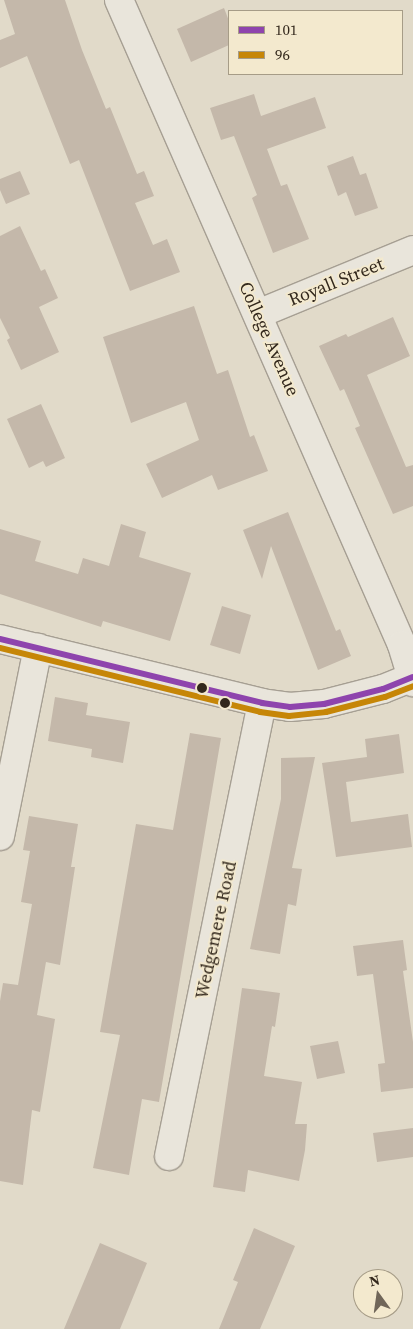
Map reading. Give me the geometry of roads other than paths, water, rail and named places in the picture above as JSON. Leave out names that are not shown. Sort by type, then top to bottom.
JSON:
[{"type":"street","name":"College Avenue","points":[[119,0],[402,645],[412,679]]},
{"type":"street","name":"Royall Street","points":[[258,314],[413,250]]},
{"type":"street","points":[[0,639],[262,703],[290,707],[324,704],[383,689],[412,679]]},
{"type":"street","points":[[0,836],[38,648]]},
{"type":"street","name":"Wedgemere Road","points":[[170,1156],[262,703]]}]
